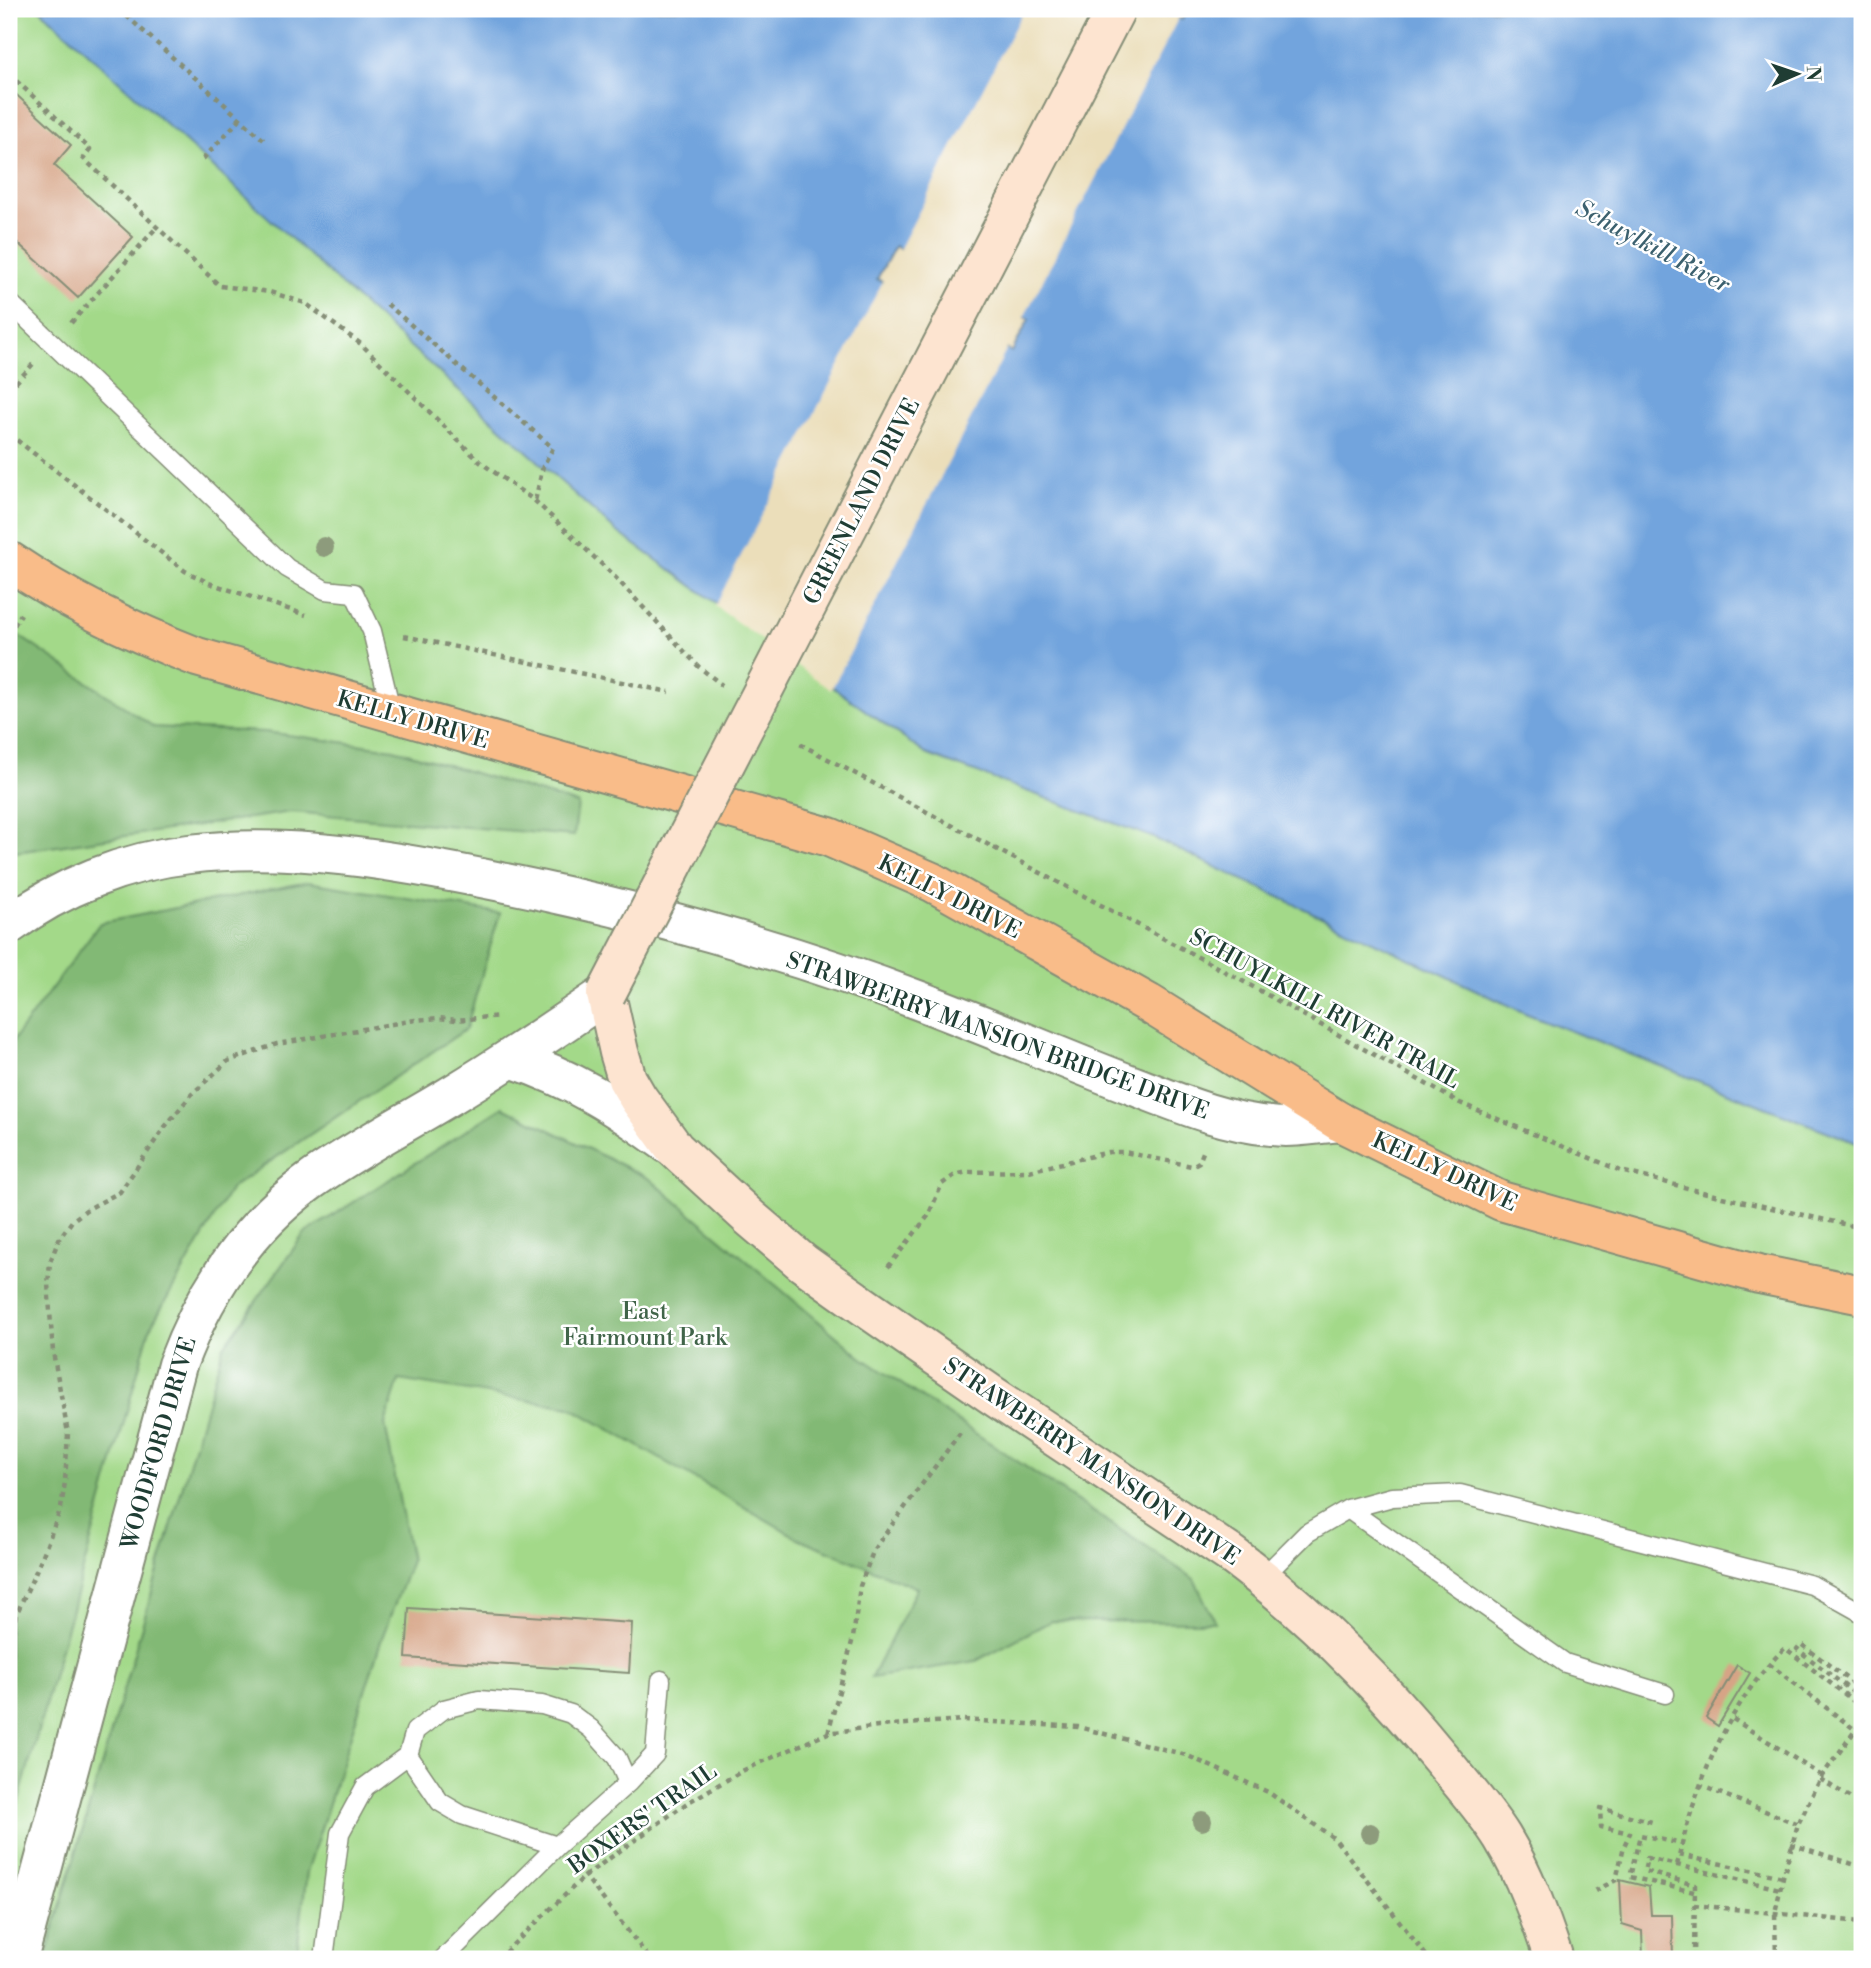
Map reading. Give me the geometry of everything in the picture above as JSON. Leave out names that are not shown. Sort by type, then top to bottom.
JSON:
[{"type":"main road","name":"GREENLAND DRIVE","points":[[606,994],[1116,9]]},
{"type":"main road","name":"KELLY DRIVE","points":[[9,561],[80,605],[128,630],[197,657],[829,837],[932,882],[1148,1003],[1340,1122],[1501,1200],[1759,1274],[1862,1295]]},
{"type":"main road","name":"STRAWBERRY MANSION DRIVE","points":[[606,994],[627,1079],[676,1149],[803,1263],[989,1393],[1185,1522],[1263,1577],[1359,1665],[1413,1725],[1502,1836],[1534,1902],[1554,1959]]},
{"type":"street","name":"STRAWBERRY MANSION BRIDGE DRIVE","points":[[9,925],[45,902],[108,874],[148,861],[185,854],[264,850],[370,859],[449,871],[593,901],[755,946],[925,1003],[1216,1117],[1276,1127],[1340,1122]]},
{"type":"street","name":"WOODFORD DRIVE","points":[[18,1959],[177,1365],[190,1332],[221,1273],[262,1223],[310,1181],[511,1058],[606,994]]},
{"type":"street","points":[[511,1058],[577,1084],[621,1110],[676,1149]]},
{"type":"lane","points":[[9,302],[287,568],[325,590],[354,593],[372,631],[392,714]]},
{"type":"lane","points":[[1263,1577],[1307,1533],[1348,1509],[1392,1497],[1460,1494],[1811,1585],[1862,1612]]},
{"type":"lane","points":[[1348,1509],[1564,1663],[1665,1694]]},
{"type":"lane","points":[[443,1959],[655,1754],[661,1680]]},
{"type":"lane","points":[[324,1959],[340,1833],[365,1787],[408,1755],[415,1731],[444,1709],[479,1700],[542,1705],[571,1714],[592,1729],[617,1758],[628,1783]]},
{"type":"lane","points":[[408,1755],[440,1802],[462,1815],[557,1846]]},
{"type":"path","points":[[119,9],[266,142]]},
{"type":"path","points":[[9,74],[90,149],[83,158],[220,286],[270,292],[305,303],[361,344],[480,462],[536,500],[614,576],[699,667],[730,691]]},
{"type":"path","points":[[203,159],[240,119]]},
{"type":"path","points":[[9,390],[157,227]]},
{"type":"path","points":[[387,304],[552,448],[543,466],[536,500]]},
{"type":"path","points":[[9,434],[185,571],[209,583],[314,618]]},
{"type":"path","points":[[391,634],[669,692]]},
{"type":"path","name":"SCHUYLKILL RIVER TRAIL","points":[[800,744],[1239,979],[1460,1103],[1621,1171],[1862,1228]]},
{"type":"path","points":[[9,1659],[16,1615],[61,1508],[65,1482],[68,1433],[53,1352],[48,1284],[50,1262],[59,1239],[72,1221],[120,1192],[164,1128],[192,1094],[228,1061],[277,1044],[415,1020],[506,1016]]},
{"type":"path","points":[[888,1267],[928,1216],[942,1184],[956,1175],[967,1172],[1029,1171],[1108,1152],[1124,1152],[1192,1166],[1199,1163],[1206,1147]]},
{"type":"path","points":[[828,1733],[853,1638],[860,1586],[874,1549],[960,1433]]},
{"type":"path","points":[[1677,1865],[1699,1785],[1716,1749],[1769,1664],[1785,1648],[1860,1706],[1862,1701],[1797,1649],[1801,1644],[1862,1690]]},
{"type":"path","points":[[1769,1664],[1862,1735]]},
{"type":"path","points":[[1733,1719],[1862,1805]]},
{"type":"path","name":"BOXERS' TRAIL","points":[[498,1959],[586,1875],[687,1803],[744,1770],[828,1733],[877,1726],[963,1720],[1078,1727],[1186,1755],[1268,1792],[1335,1839],[1429,1959]]},
{"type":"path","points":[[1776,1959],[1775,1913],[1798,1824],[1821,1778],[1862,1723]]},
{"type":"path","points":[[1699,1785],[1798,1824]]},
{"type":"path","points":[[1595,1891],[1616,1880],[1630,1833],[1601,1827],[1600,1808],[1656,1822]]},
{"type":"path","points":[[1682,1844],[1640,1835],[1630,1877],[1695,1892]]},
{"type":"path","points":[[1791,1844],[1862,1867]]},
{"type":"path","points":[[1679,1855],[1783,1877]]},
{"type":"path","points":[[1694,1959],[1695,1885],[1643,1871],[1647,1858],[1780,1889]]},
{"type":"path","points":[[586,1875],[650,1959]]},
{"type":"path","points":[[1694,1905],[1861,1922]]},
{"type":"path","points":[[1861,1959],[1862,1914]]},
{"type":"green space","name":"East Fairmount Park","points":[[9,9],[40,9],[615,530],[926,754],[1152,837],[1525,1013],[1862,1145],[1862,1959],[9,1959]]},
{"type":"green space","points":[[9,629],[154,727],[265,732],[394,749],[578,804],[574,836],[291,812],[9,853]]},
{"type":"green space","points":[[308,882],[500,913],[466,1029],[231,1188],[150,1328],[9,1836],[9,1046],[100,923]]},
{"type":"green space","points":[[503,1107],[650,1179],[861,1357],[1194,1579],[1215,1622],[1051,1621],[976,1661],[871,1678],[917,1588],[798,1538],[570,1407],[399,1380],[385,1424],[411,1561],[382,1638],[307,1872],[296,1959],[45,1959],[223,1348],[304,1234]]},
{"type":"water","name":"Schuylkill River","points":[[40,9],[1161,9],[1182,20],[1188,9],[1862,9],[1862,1145],[1525,1013],[1152,837],[926,754],[615,530]],"holes":[[[895,246],[1029,319],[1012,352],[877,279]]]},
{"type":"pier","points":[[1024,9],[1168,9],[1180,15],[1023,319],[898,252]]},
{"type":"pier","points":[[884,279],[1008,347],[831,690],[715,606]]},
{"type":"building","points":[[9,88],[71,145],[54,165],[133,237],[78,298],[9,235]]},
{"type":"building","points":[[409,1608],[632,1623],[629,1673],[406,1658]]},
{"type":"building","points":[[1737,1665],[1750,1673],[1718,1726],[1706,1718]]},
{"type":"building","points":[[1620,1880],[1649,1887],[1651,1915],[1672,1915],[1673,1959],[1643,1959],[1642,1931],[1622,1925]]}]
